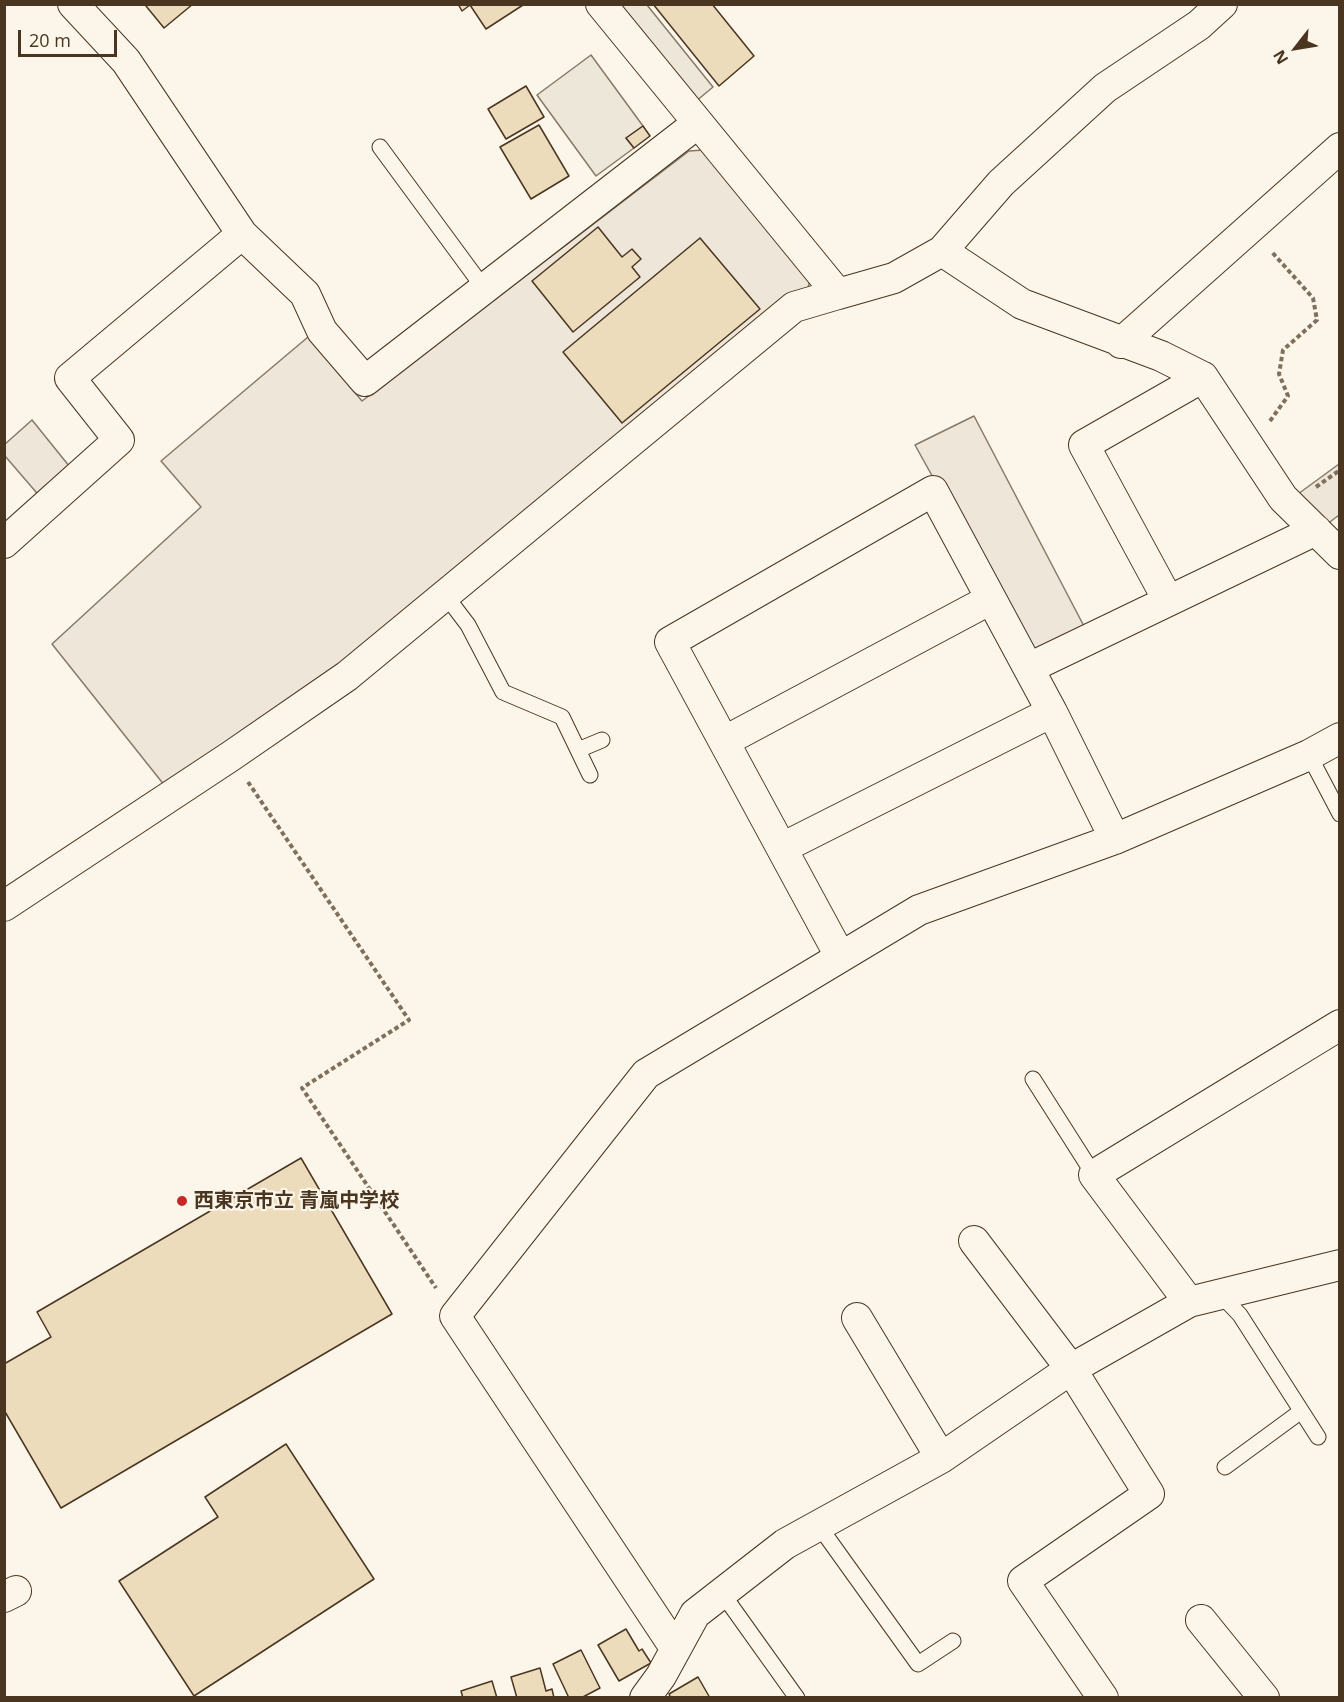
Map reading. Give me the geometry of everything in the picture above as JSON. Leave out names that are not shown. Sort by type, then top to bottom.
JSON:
[{"type":"street","points":[[73,4],[126,61],[242,234],[305,294],[322,331],[365,381],[483,287],[698,123]]},
{"type":"street","points":[[601,4],[838,294]]},
{"type":"street","points":[[5,904],[231,756],[347,676],[794,307],[894,278],[942,251],[1001,183],[1105,88],[1199,25],[1222,4]]},
{"type":"street","points":[[1121,343],[1340,148]]},
{"type":"street","points":[[4,543],[119,440],[70,378],[242,234]]},
{"type":"street","points":[[942,251],[1022,304],[1121,343],[1161,356],[1203,377],[1283,498],[1329,535],[1168,600],[1029,668]]},
{"type":"street","points":[[1168,600],[1084,445],[1203,377]]},
{"type":"street","points":[[840,956],[670,642],[933,491],[1029,668],[1115,839]]},
{"type":"street","points":[[725,741],[991,599]]},
{"type":"street","points":[[782,848],[1052,712]]},
{"type":"street","points":[[675,1648],[455,1316],[646,1074],[919,910],[1115,839],[1309,755],[1340,738]]},
{"type":"street","points":[[1189,1302],[1094,1175],[1340,1025]]},
{"type":"street","points":[[974,1241],[1071,1369],[1149,1494],[1023,1581],[1103,1698]]},
{"type":"street","points":[[645,1698],[661,1676],[695,1614],[785,1544],[941,1458],[1071,1369],[1189,1302],[1340,1265]]},
{"type":"street","points":[[857,1318],[941,1458]]},
{"type":"street","points":[[1201,1620],[1264,1698]]},
{"type":"lane","points":[[380,147],[483,287]]},
{"type":"lane","points":[[446,596],[468,625],[503,692],[562,717],[590,775]]},
{"type":"lane","points":[[578,750],[602,740]]},
{"type":"lane","points":[[1309,755],[1340,814]]},
{"type":"lane","points":[[1033,1080],[1094,1175]]},
{"type":"lane","points":[[1220,1294],[1240,1315],[1299,1412],[1318,1437]]},
{"type":"lane","points":[[1225,1467],[1299,1412]]},
{"type":"lane","points":[[819,1526],[918,1664],[952,1641]]},
{"type":"lane","points":[[722,1593],[798,1698]]},
{"type":"path","points":[[1246,440],[1275,416],[1288,396],[1279,374],[1283,350],[1317,320],[1313,298],[1251,228]]},
{"type":"path","points":[[231,756],[409,1020],[302,1088],[455,1316]]},
{"type":"shaded area","points":[[616,5],[647,5],[713,87],[695,102]]},
{"type":"shaded area","points":[[591,55],[643,126],[626,138],[634,148],[596,176],[537,95]]},
{"type":"shaded area","points":[[704,150],[811,276],[807,292],[340,666],[165,786],[52,644],[201,507],[161,461],[308,337],[362,401],[689,151]]},
{"type":"shaded area","points":[[974,416],[1086,630],[1032,656],[915,445]]},
{"type":"shaded area","points":[[32,420],[78,477],[48,506],[5,456],[4,445]]},
{"type":"shaded area","points":[[1339,464],[1339,515],[1326,525],[1298,494]]},
{"type":"building","points":[[148,4],[193,4],[164,28],[146,6]]},
{"type":"building","points":[[458,4],[523,5],[486,29],[470,5],[462,11]]},
{"type":"building","points":[[653,4],[712,4],[754,56],[719,86]]},
{"type":"building","points":[[526,86],[544,117],[506,139],[488,109]]},
{"type":"building","points":[[539,125],[569,176],[531,199],[500,147]]},
{"type":"building","points":[[643,126],[650,136],[634,148],[626,138]]},
{"type":"building","points":[[598,227],[622,257],[632,249],[641,259],[632,267],[640,277],[573,332],[532,281]]},
{"type":"building","points":[[700,238],[760,309],[622,423],[563,352]]},
{"type":"building","points":[[301,1158],[392,1314],[61,1508],[4,1410],[4,1364],[51,1337],[37,1312]]},
{"type":"building","points":[[286,1444],[374,1579],[194,1696],[119,1581],[218,1517],[205,1497]]},
{"type":"building","points":[[626,1629],[639,1651],[642,1649],[651,1663],[619,1681],[598,1645]]},
{"type":"building","points":[[581,1650],[600,1688],[581,1698],[569,1698],[553,1664]]},
{"type":"building","points":[[540,1668],[546,1691],[552,1689],[554,1698],[517,1698],[511,1677]]},
{"type":"building","points":[[698,1677],[710,1698],[671,1698],[669,1694]]},
{"type":"building","points":[[492,1681],[497,1698],[463,1698],[461,1691]]},
{"type":"place","name":"西東京市立 青嵐中学校","points":[[182,1201]]}]
